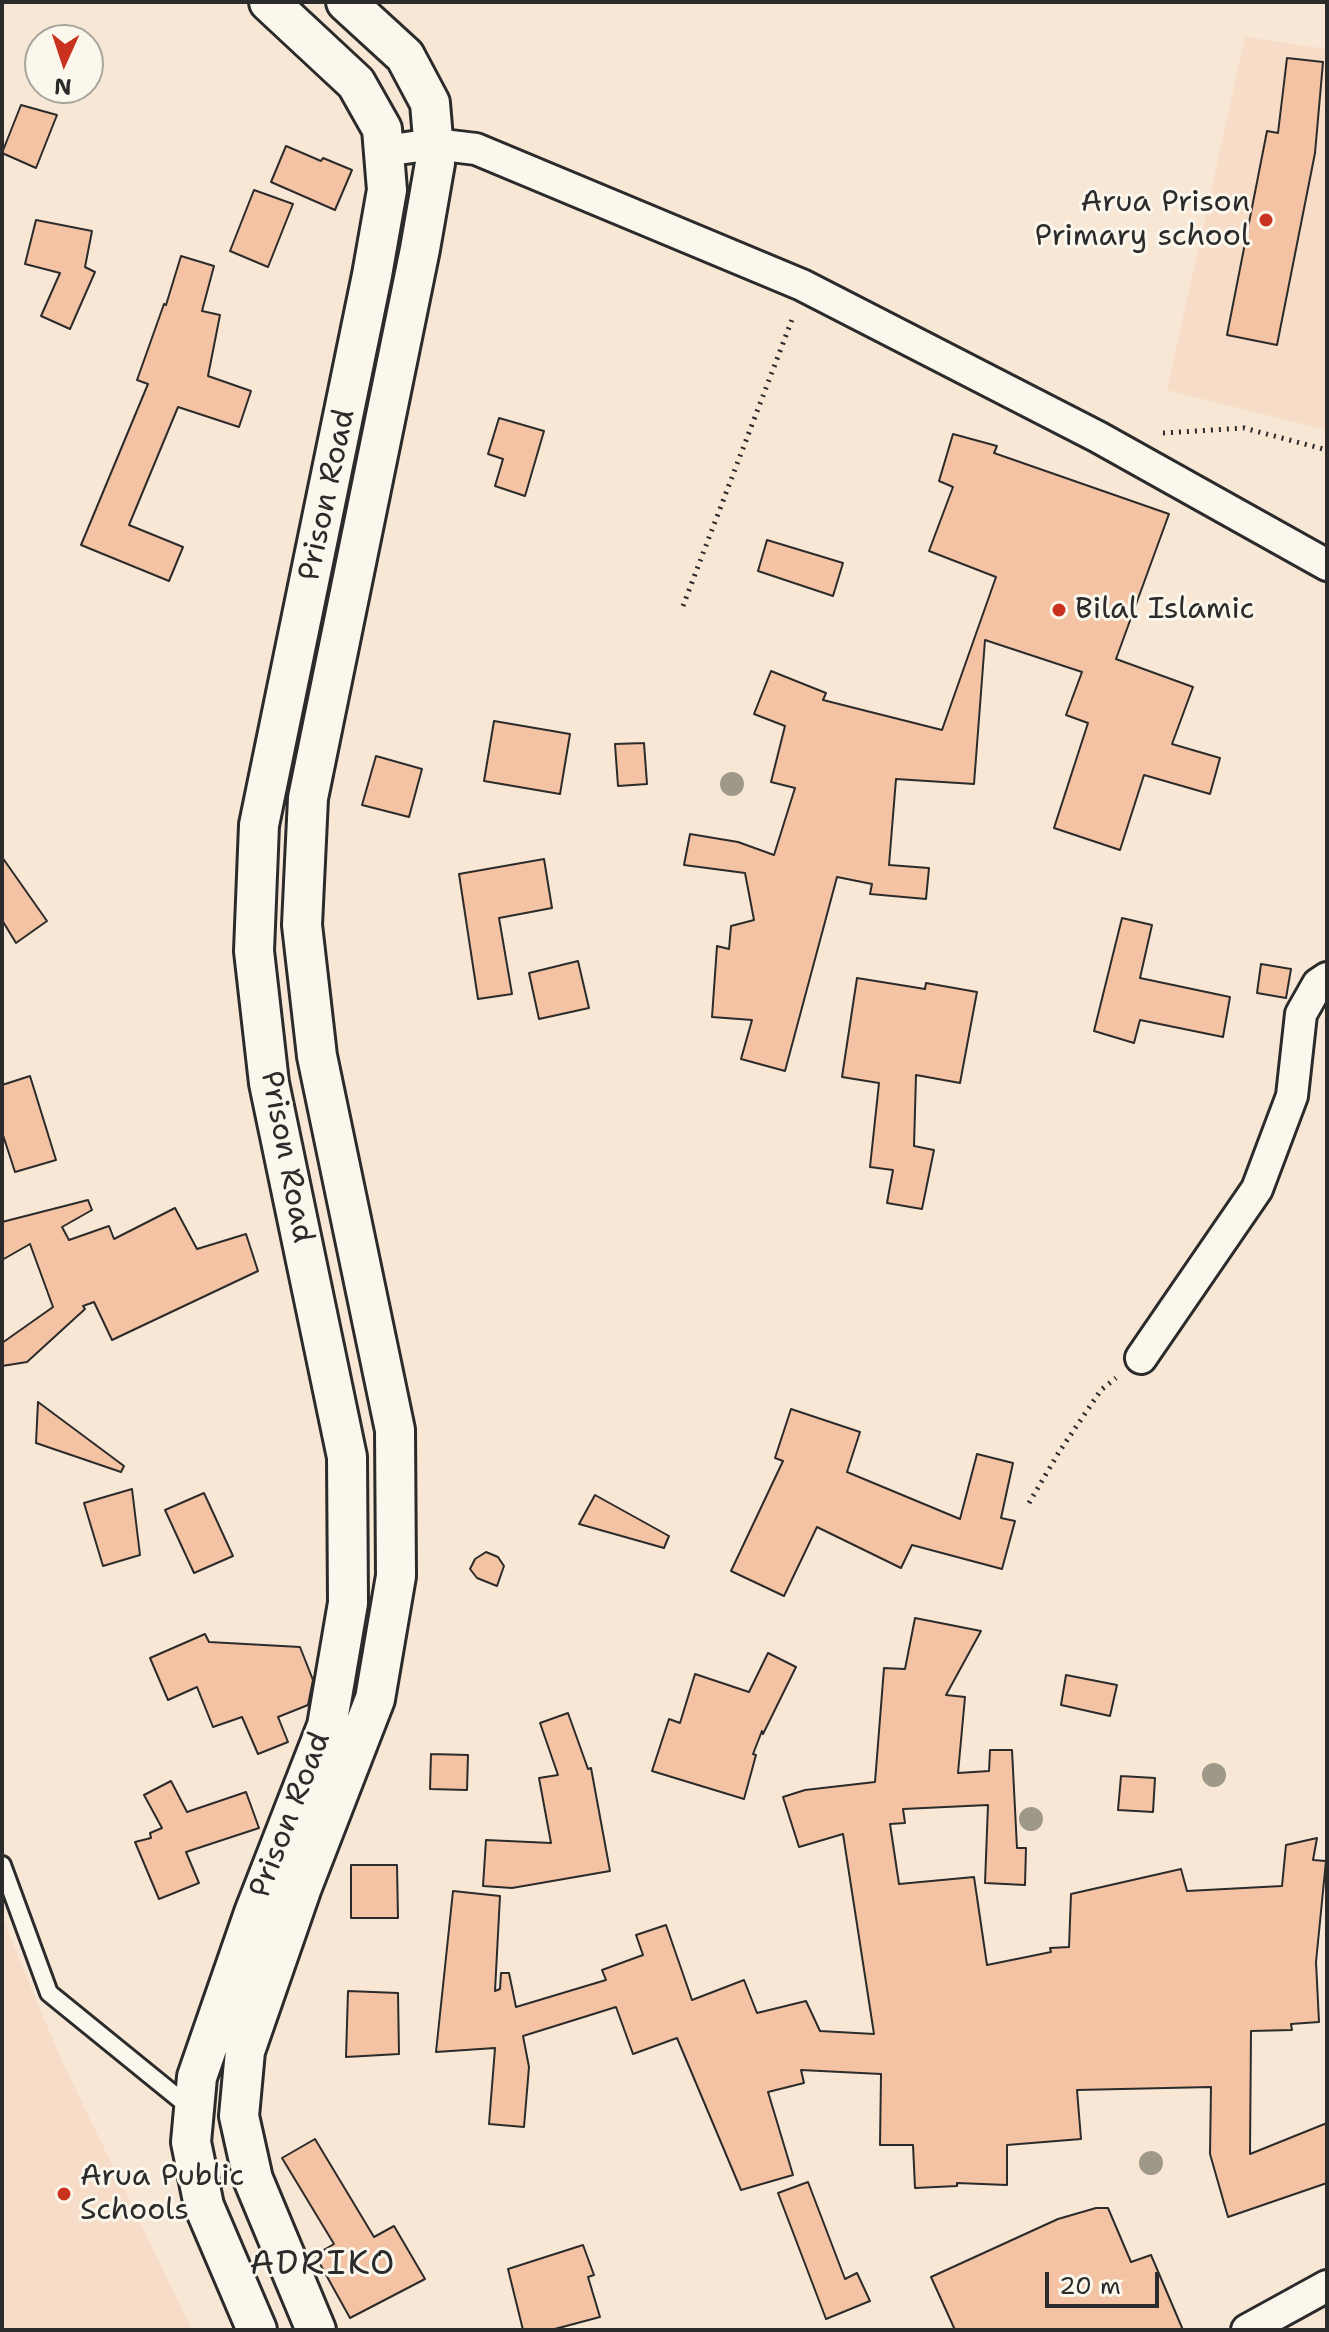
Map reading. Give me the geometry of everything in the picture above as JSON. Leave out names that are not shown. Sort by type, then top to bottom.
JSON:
[{"type":"street","name":"Prison Road","points":[[257,2330],[204,2206],[191,2142],[197,2077],[254,1913],[327,1726],[348,1603],[347,1457],[269,1083],[254,951],[259,825],[387,190],[382,129],[356,83],[269,2]]},
{"type":"street","name":"Prison Road","points":[[316,2330],[253,2179],[239,2116],[245,2051],[302,1887],[375,1699],[396,1576],[395,1430],[317,1056],[302,925],[308,798],[435,163],[430,103],[405,56],[346,2]]},
{"type":"street","points":[[384,151],[434,144],[476,149],[802,285],[1098,437],[1327,565]]},
{"type":"street","points":[[1141,1358],[1257,1189],[1292,1096],[1301,1014],[1318,984],[1327,978]]},
{"type":"street","points":[[1247,2330],[1327,2286]]},
{"type":"lane","points":[[2,1865],[49,1993],[194,2111]]},
{"type":"path","points":[[683,606],[791,324],[802,285]]},
{"type":"path","points":[[1156,433],[1244,428],[1327,450]]},
{"type":"path","points":[[1029,1503],[1101,1390],[1141,1358]]},
{"type":"shaded area","name":"Arua Prison Primary school","points":[[1245,37],[1327,49],[1327,430],[1167,390]]},
{"type":"shaded area","name":"Arua Public Schools","points":[[2,1917],[60,2057],[192,2330],[2,2330]]},
{"type":"building","points":[[1287,58],[1323,62],[1315,153],[1277,345],[1227,335],[1267,131],[1278,133]]},
{"type":"building","points":[[21,105],[57,115],[36,168],[2,153]]},
{"type":"building","points":[[286,146],[352,170],[335,210],[271,182]]},
{"type":"building","points":[[254,190],[293,204],[268,267],[230,251]]},
{"type":"building","points":[[36,220],[92,231],[85,267],[95,272],[70,329],[41,316],[60,273],[25,264]]},
{"type":"building","points":[[181,256],[214,266],[202,311],[220,315],[208,376],[251,391],[239,427],[178,407],[129,525],[183,547],[169,581],[81,545],[148,384],[137,380]]},
{"type":"building","points":[[499,418],[544,431],[525,496],[495,486],[503,459],[488,454]]},
{"type":"building","points":[[953,434],[997,446],[994,453],[1169,514],[1116,659],[1193,687],[1172,744],[1220,758],[1210,794],[1144,775],[1120,850],[1054,828],[1088,723],[1066,715],[1082,672],[985,640],[974,784],[896,779],[889,865],[929,868],[926,899],[870,894],[872,884],[837,877],[785,1071],[741,1059],[752,1020],[712,1017],[717,946],[729,949],[731,926],[754,920],[745,873],[684,865],[690,834],[738,842],[774,855],[795,788],[771,782],[785,726],[754,714],[771,671],[826,693],[823,700],[942,730],[996,577],[929,551],[953,487],[939,481]]},
{"type":"building","points":[[767,540],[843,563],[833,596],[758,571]]},
{"type":"building","points":[[494,721],[570,734],[560,794],[484,781]]},
{"type":"building","points":[[644,743],[647,784],[618,786],[615,744]]},
{"type":"building","points":[[376,756],[422,769],[409,817],[362,805]]},
{"type":"building","points":[[2,857],[47,921],[16,943],[2,920]]},
{"type":"building","points":[[544,859],[552,908],[499,918],[512,994],[478,999],[459,874]]},
{"type":"building","points":[[1122,918],[1152,925],[1140,978],[1230,997],[1223,1037],[1140,1020],[1134,1043],[1094,1031]]},
{"type":"building","points":[[578,961],[589,1008],[539,1019],[529,973]]},
{"type":"building","points":[[1261,964],[1291,969],[1286,998],[1257,993]]},
{"type":"building","points":[[857,978],[925,989],[926,983],[977,992],[960,1083],[916,1075],[914,1146],[934,1150],[922,1209],[887,1203],[893,1170],[870,1167],[879,1083],[842,1077]]},
{"type":"building","points":[[30,1076],[56,1160],[15,1172],[2,1132],[2,1085]]},
{"type":"building","points":[[88,1200],[92,1210],[62,1227],[69,1240],[109,1226],[114,1239],[175,1208],[197,1249],[246,1234],[258,1271],[112,1340],[94,1302],[83,1306],[85,1309],[27,1362],[2,1366],[2,1343],[53,1307],[30,1244],[2,1260],[2,1222]]},
{"type":"building","points":[[38,1402],[124,1466],[121,1472],[36,1443]]},
{"type":"building","points":[[791,1409],[860,1432],[847,1472],[960,1519],[977,1454],[1013,1463],[1001,1518],[1015,1521],[1002,1569],[912,1545],[901,1568],[817,1527],[784,1596],[731,1571],[783,1461],[775,1458]]},
{"type":"building","points":[[132,1489],[140,1555],[103,1566],[84,1503]]},
{"type":"building","points":[[204,1493],[233,1556],[194,1573],[165,1510]]},
{"type":"building","points":[[595,1495],[669,1536],[664,1548],[579,1524]]},
{"type":"building","points":[[486,1552],[498,1557],[504,1566],[497,1586],[477,1578],[470,1569],[475,1559]]},
{"type":"building","points":[[915,1618],[981,1631],[946,1695],[965,1697],[958,1773],[989,1771],[990,1750],[1012,1750],[1017,1848],[1026,1848],[1025,1885],[985,1883],[988,1805],[903,1809],[905,1823],[890,1824],[899,1884],[974,1877],[987,1965],[1051,1952],[1050,1948],[1069,1947],[1071,1894],[1181,1869],[1187,1891],[1282,1886],[1286,1845],[1317,1838],[1313,1860],[1326,1861],[1316,1962],[1319,2022],[1291,2024],[1292,2030],[1251,2031],[1250,2154],[1327,2123],[1327,2183],[1228,2217],[1210,2154],[1211,2087],[1077,2090],[1081,2139],[1007,2145],[1007,2185],[957,2183],[957,2186],[915,2188],[913,2145],[880,2145],[881,2074],[801,2070],[804,2083],[768,2092],[793,2175],[741,2190],[677,2038],[633,2054],[616,2007],[523,2036],[529,2067],[524,2127],[489,2124],[495,2048],[436,2052],[453,1891],[500,1896],[495,1991],[500,1989],[501,1973],[509,1973],[516,2007],[606,1980],[602,1970],[643,1955],[636,1935],[666,1925],[692,2000],[744,1980],[757,2013],[806,2001],[820,2031],[874,2034],[843,1834],[799,1847],[783,1797],[805,1790],[875,1782],[884,1668],[905,1669]]},
{"type":"building","points":[[205,1634],[209,1642],[300,1647],[313,1680],[308,1705],[278,1717],[288,1742],[258,1754],[242,1717],[213,1727],[197,1687],[168,1700],[150,1658]]},
{"type":"building","points":[[768,1653],[796,1667],[763,1734],[762,1731],[753,1754],[756,1755],[744,1799],[652,1771],[669,1719],[680,1723],[695,1674],[749,1692]]},
{"type":"building","points":[[1066,1675],[1117,1685],[1110,1716],[1061,1705]]},
{"type":"building","points":[[568,1713],[588,1769],[591,1768],[610,1871],[512,1888],[483,1886],[486,1840],[551,1843],[539,1778],[558,1775],[540,1723]]},
{"type":"building","points":[[431,1754],[468,1755],[467,1790],[430,1789]]},
{"type":"building","points":[[1121,1776],[1155,1778],[1153,1812],[1118,1810]]},
{"type":"building","points":[[171,1781],[187,1812],[246,1792],[259,1828],[186,1852],[199,1883],[159,1899],[135,1842],[151,1838],[150,1833],[162,1828],[144,1795]]},
{"type":"building","points":[[351,1865],[397,1865],[398,1918],[351,1918]]},
{"type":"building","points":[[348,1991],[398,1993],[399,2054],[346,2057]]},
{"type":"building","points":[[315,2139],[374,2237],[394,2226],[425,2279],[350,2318],[315,2255],[334,2244],[282,2158]]},
{"type":"building","points":[[808,2182],[845,2279],[857,2273],[870,2301],[826,2319],[778,2193]]},
{"type":"building","points":[[1096,2208],[1108,2208],[1131,2262],[1151,2255],[1183,2330],[955,2330],[931,2277],[1058,2219]]},
{"type":"building","points":[[583,2245],[594,2275],[588,2277],[600,2317],[551,2330],[523,2330],[508,2269]]},
{"type":"place","name":"Arua Prison Primary school","points":[[1266,220]]},
{"type":"place","name":"Bilal Islamic","points":[[1059,610]]},
{"type":"place","name":"Arua Public Schools","points":[[64,2194]]},
{"type":"district","name":"ADRIKO","points":[[323,2265]]}]
